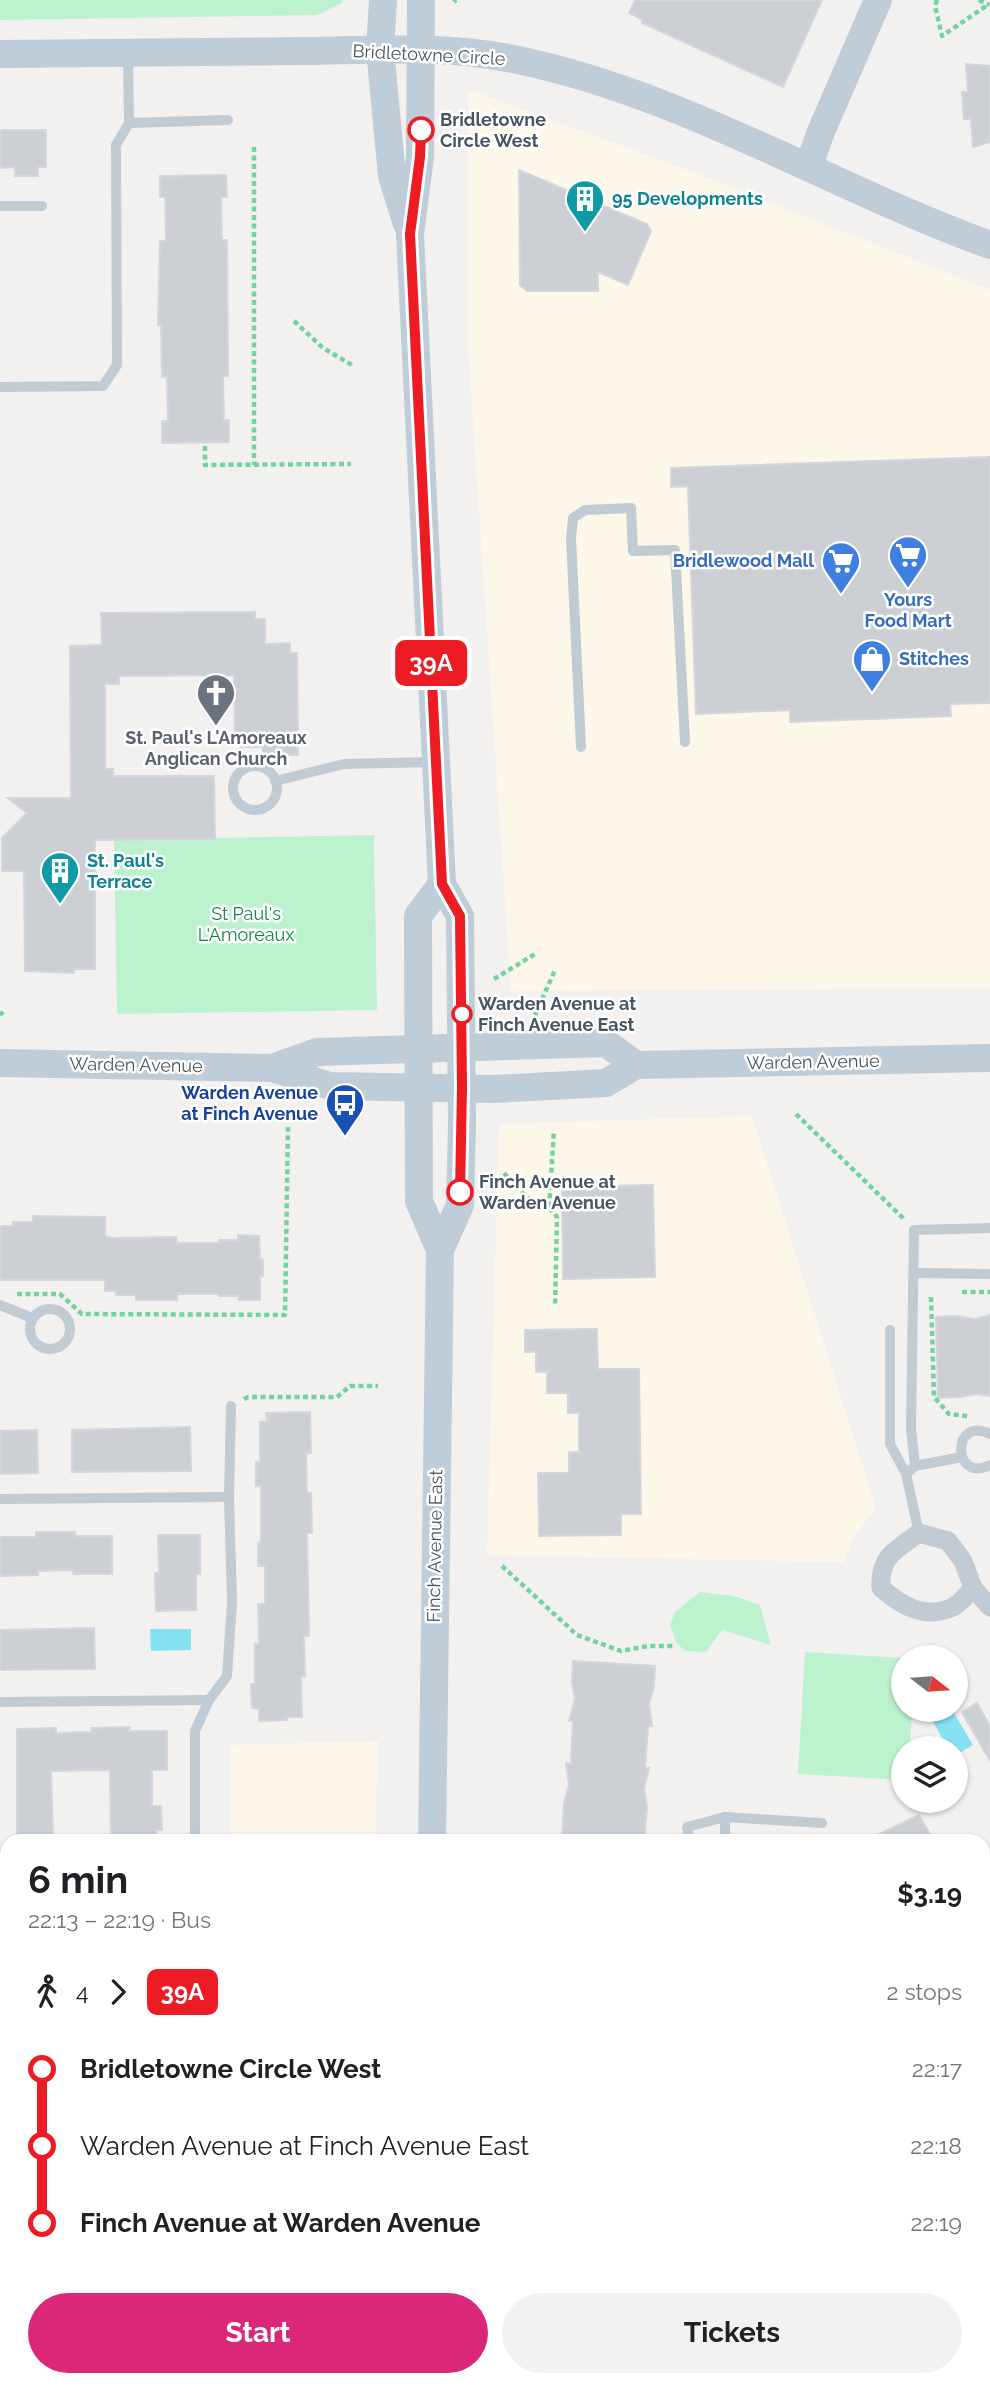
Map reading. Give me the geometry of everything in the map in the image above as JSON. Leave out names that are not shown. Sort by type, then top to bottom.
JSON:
[{"type":"main road","name":"Finch Avenue East","points":[[383,0],[380,49],[392,176],[410,234]]},
{"type":"main road","name":"Finch Avenue East","points":[[421,0],[420,157],[410,234],[442,884],[460,916],[462,1049],[460,1205],[440,1251],[432,1834]]},
{"type":"main road","points":[[809,166],[820,134],[878,0]]},
{"type":"main road","name":"Bridletowne Circle","points":[[0,54],[380,49],[511,58],[586,77],[700,118],[927,222],[990,245]]},
{"type":"main road","name":"Finch Avenue East","points":[[440,1251],[419,1201],[418,916],[442,884]]},
{"type":"main road","name":"Warden Avenue","points":[[272,1068],[317,1052],[606,1043],[636,1065]]},
{"type":"main road","name":"Warden Avenue","points":[[0,1063],[272,1068],[330,1086],[494,1089],[606,1083],[636,1065],[990,1058]]},
{"type":"street","points":[[973,1588],[955,1606],[933,1613],[902,1606],[881,1588],[880,1573],[886,1558],[919,1533],[948,1542],[963,1561],[973,1588],[990,1606]]},
{"type":"lane","points":[[0,387],[103,386],[117,365],[116,145],[129,123],[128,53]]},
{"type":"lane","points":[[129,123],[228,120]]},
{"type":"lane","points":[[0,206],[42,206]]},
{"type":"lane","points":[[581,747],[571,538],[573,519],[585,510],[631,508],[632,551],[675,550],[685,742]]},
{"type":"lane","points":[[275,780],[344,764],[436,762]]},
{"type":"lane","points":[[260,767],[267,770],[275,780],[276,794],[268,806],[262,809],[242,806],[234,794],[235,779],[245,769],[260,767]]},
{"type":"lane","points":[[915,1466],[911,1428],[914,1230],[990,1228]]},
{"type":"lane","points":[[914,1273],[990,1274]]},
{"type":"lane","points":[[0,1306],[32,1318]]},
{"type":"lane","points":[[44,1309],[58,1309],[69,1319],[71,1333],[64,1346],[50,1350],[36,1345],[30,1332],[32,1318],[44,1309]]},
{"type":"lane","points":[[890,1330],[890,1444],[906,1474],[919,1533]]},
{"type":"lane","points":[[195,1834],[195,1731],[209,1700],[227,1676],[232,1602],[229,1497],[231,1406]]},
{"type":"lane","points":[[990,1434],[980,1431],[968,1434],[961,1445],[962,1457],[970,1466],[976,1468],[990,1465]]},
{"type":"lane","points":[[906,1474],[915,1466],[962,1457]]},
{"type":"lane","points":[[0,1499],[229,1497]]},
{"type":"lane","points":[[0,1702],[209,1700]]},
{"type":"lane","points":[[688,1834],[687,1827],[725,1817],[822,1822]]},
{"type":"lane","points":[[725,1817],[725,1834]]},
{"type":"path","points":[[937,0],[935,6],[942,36],[989,5]]},
{"type":"path","points":[[979,0],[989,5]]},
{"type":"path","points":[[254,147],[254,465]]},
{"type":"path","points":[[294,321],[323,348],[352,365]]},
{"type":"path","points":[[205,446],[205,465],[351,464]]},
{"type":"path","points":[[494,979],[535,954]]},
{"type":"path","points":[[535,1015],[555,970]]},
{"type":"path","points":[[796,1114],[914,1230]]},
{"type":"path","points":[[12,1294],[60,1294],[82,1314],[285,1315],[288,1127]]},
{"type":"path","points":[[550,1208],[554,1130]]},
{"type":"path","points":[[504,1173],[526,1197],[550,1208],[556,1217],[555,1307]]},
{"type":"path","points":[[931,1291],[934,1397],[949,1413],[976,1417]]},
{"type":"path","points":[[955,1292],[990,1293]]},
{"type":"path","points":[[231,1406],[248,1397],[337,1397],[350,1386],[379,1386]]},
{"type":"path","points":[[502,1566],[576,1635],[621,1651],[648,1646],[674,1646]]},
{"type":"shaded area","points":[[468,89],[711,179],[990,290],[990,988],[511,991],[468,346]]},
{"type":"shaded area","points":[[752,1116],[876,1508],[852,1539],[844,1562],[487,1555],[499,1124]]},
{"type":"shaded area","points":[[378,1741],[375,1834],[231,1834],[231,1745]]},
{"type":"green space","points":[[0,0],[342,0],[342,3],[317,15],[0,20]]},
{"type":"green space","name":"St Paul's L'Amoreaux","points":[[374,835],[377,1010],[117,1014],[114,840]]},
{"type":"green space","points":[[700,1592],[734,1596],[760,1605],[771,1645],[722,1630],[706,1652],[685,1651],[676,1642],[670,1625],[675,1612]]},
{"type":"green space","points":[[805,1652],[891,1657],[891,1722],[911,1722],[911,1736],[891,1736],[891,1779],[798,1774]]},
{"type":"water","points":[[150,1629],[191,1629],[191,1650],[151,1651]]},
{"type":"water","points":[[933,1722],[959,1722],[968,1736],[941,1736]]},
{"type":"building","points":[[635,0],[822,0],[783,87],[642,23],[643,20],[629,13]]},
{"type":"building","points":[[966,64],[990,66],[990,142],[973,147],[971,119],[964,119],[962,92],[968,92]]},
{"type":"building","points":[[0,130],[46,130],[46,167],[38,167],[38,176],[15,176],[15,167],[0,168]]},
{"type":"building","name":"95 Developments","points":[[519,170],[647,224],[651,231],[628,285],[598,272],[598,291],[527,291],[520,285]]},
{"type":"building","points":[[226,175],[227,197],[221,197],[222,240],[227,240],[228,376],[223,376],[224,420],[229,420],[229,442],[162,443],[162,421],[168,421],[167,377],[162,377],[161,325],[158,325],[160,241],[166,241],[165,197],[160,197],[160,176]]},
{"type":"building","name":"Bridlewood Mall","points":[[990,457],[990,703],[950,704],[951,716],[790,722],[790,710],[696,714],[688,486],[671,487],[671,468]]},
{"type":"building","points":[[255,612],[255,619],[265,619],[265,644],[290,643],[290,653],[297,653],[298,755],[263,755],[263,747],[241,747],[241,737],[235,737],[234,675],[119,676],[119,684],[105,684],[105,769],[113,769],[113,776],[214,776],[215,839],[95,840],[95,969],[74,969],[74,973],[25,971],[24,871],[2,871],[2,838],[27,813],[8,798],[71,798],[70,646],[102,645],[101,613]]},
{"type":"building","points":[[653,1185],[655,1277],[563,1279],[562,1187]]},
{"type":"building","points":[[33,1216],[105,1217],[105,1236],[113,1238],[176,1237],[177,1243],[219,1243],[219,1240],[238,1240],[238,1235],[259,1236],[260,1259],[263,1259],[260,1300],[239,1300],[239,1296],[219,1294],[177,1294],[177,1300],[136,1300],[136,1295],[116,1295],[116,1291],[105,1291],[105,1280],[0,1280],[0,1226],[13,1226],[13,1222],[33,1222]]},
{"type":"building","points":[[990,1315],[990,1396],[976,1394],[938,1398],[936,1317],[974,1319]]},
{"type":"building","points":[[597,1329],[598,1369],[639,1369],[641,1514],[621,1514],[621,1535],[539,1536],[538,1473],[569,1473],[569,1452],[579,1452],[579,1413],[568,1413],[568,1393],[547,1393],[547,1372],[536,1372],[536,1352],[525,1352],[525,1330]]},
{"type":"building","points":[[310,1412],[311,1453],[306,1453],[312,1533],[307,1533],[309,1636],[304,1636],[302,1717],[259,1721],[259,1709],[252,1708],[251,1684],[255,1684],[255,1644],[259,1644],[258,1604],[265,1604],[265,1566],[258,1566],[261,1486],[256,1486],[256,1462],[260,1462],[260,1422],[267,1421],[266,1413]]},
{"type":"building","points":[[190,1427],[191,1471],[72,1472],[72,1430]]},
{"type":"building","points":[[37,1430],[38,1473],[0,1474],[0,1431]]},
{"type":"building","points":[[36,1532],[112,1536],[112,1574],[73,1574],[73,1570],[38,1571],[38,1575],[0,1576],[0,1537],[36,1537]]},
{"type":"building","points":[[158,1535],[200,1535],[196,1610],[156,1611]]},
{"type":"building","points":[[94,1628],[95,1669],[0,1670],[0,1630]]},
{"type":"building","points":[[573,1661],[655,1666],[654,1687],[649,1704],[652,1726],[648,1726],[645,1768],[649,1768],[644,1789],[647,1807],[645,1834],[562,1834],[564,1803],[569,1785],[566,1763],[571,1764],[573,1721],[569,1721],[575,1699],[572,1682]]},
{"type":"building","points":[[977,1703],[990,1726],[990,1761],[968,1722],[968,1708]]},
{"type":"building","points":[[130,1727],[129,1731],[167,1731],[167,1770],[152,1770],[152,1806],[161,1806],[162,1830],[156,1830],[156,1834],[111,1834],[110,1770],[51,1771],[53,1834],[17,1834],[17,1729],[56,1728],[56,1733],[91,1732],[91,1728]]},
{"type":"building","points":[[919,1815],[930,1834],[880,1834]]},
{"type":"bus line","name":"39A","points":[[421,130],[410,234],[442,884],[460,916],[460,1192]]},
{"type":"place","name":"Bridletowne Circle West","points":[[421,130]]},
{"type":"place","name":"95 Developments","points":[[585,233]]},
{"type":"place","name":"Yours Food Mart","points":[[908,589]]},
{"type":"place","name":"Bridlewood Mall","points":[[841,595]]},
{"type":"place","name":"Stitches","points":[[872,693]]},
{"type":"place","name":"St. Paul's L'Amoreaux Anglican Church","points":[[216,727]]},
{"type":"place","name":"St. Paul's Terrace","points":[[60,905]]},
{"type":"place","name":"Warden Avenue at Finch Avenue East","points":[[462,1014]]},
{"type":"place","name":"Warden Avenue at Finch Avenue","points":[[345,1137]]},
{"type":"place","name":"Finch Avenue at Warden Avenue","points":[[460,1192]]}]
